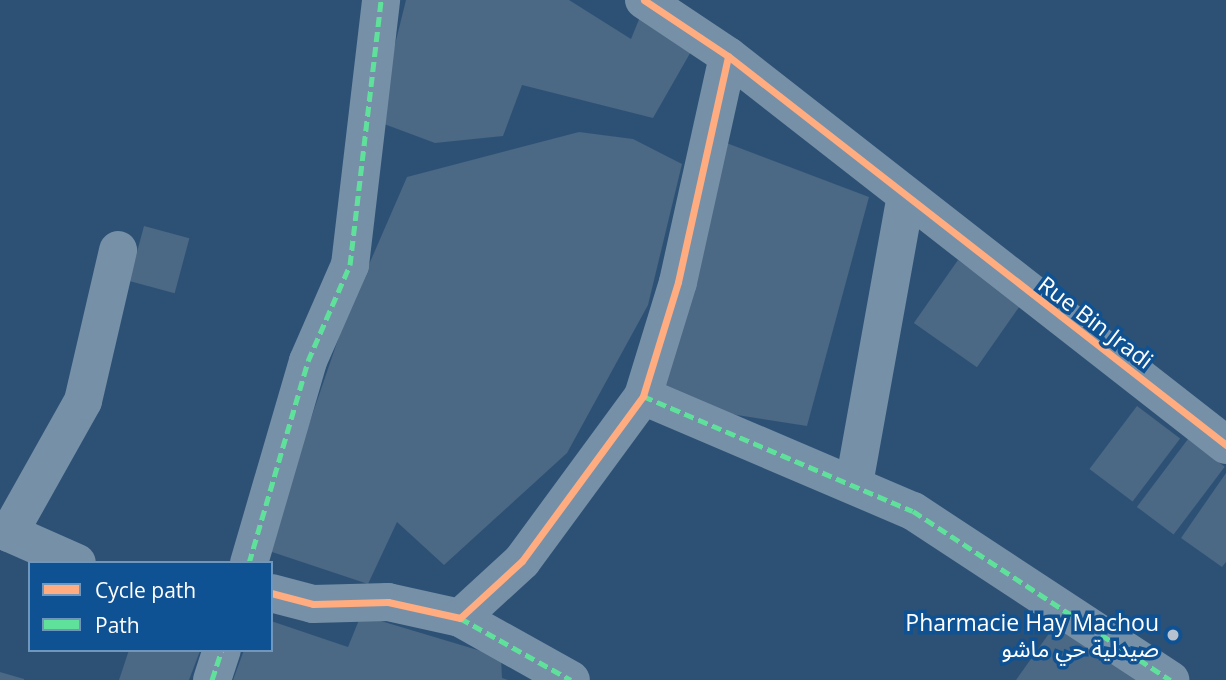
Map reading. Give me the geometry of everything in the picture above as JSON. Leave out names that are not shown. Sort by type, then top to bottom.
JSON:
[{"type":"street","points":[[250,561],[309,361],[350,265],[381,0]]},
{"type":"street","name":"Rue Bin Jradi","points":[[644,0],[728,57],[905,200],[1226,445]]},
{"type":"street","points":[[460,618],[522,561],[643,396],[678,282],[728,57]]},
{"type":"street","points":[[854,484],[905,200]]},
{"type":"street","points":[[72,561],[5,532],[83,401],[101,346],[117,250]]},
{"type":"street","points":[[643,396],[913,511],[1170,680]]},
{"type":"street","points":[[273,594],[313,604],[388,602],[460,618],[570,680]]},
{"type":"street","points":[[212,680],[221,652]]},
{"type":"building","points":[[406,0],[569,0],[631,39],[640,17],[693,48],[653,118],[522,85],[503,136],[435,143],[376,121]]},
{"type":"building","points":[[579,132],[633,139],[682,164],[648,305],[567,453],[444,565],[397,522],[368,584],[266,550],[344,322],[407,177]]},
{"type":"building","points":[[716,139],[869,197],[807,426],[660,403]]},
{"type":"building","points":[[144,226],[189,238],[175,293],[129,281]]},
{"type":"building","points":[[958,260],[1021,304],[977,367],[914,323]]},
{"type":"building","points":[[1137,406],[1180,438],[1133,502],[1089,469]]},
{"type":"building","points":[[1188,439],[1225,467],[1174,535],[1137,507]]},
{"type":"building","points":[[1226,473],[1226,562],[1222,567],[1181,538]]},
{"type":"building","points":[[361,615],[501,657],[502,678],[508,680],[233,680],[243,652],[273,652],[273,622],[348,647]]},
{"type":"building","points":[[1060,618],[1144,680],[1016,680]]},
{"type":"building","points":[[128,652],[200,652],[189,680],[119,680]]},
{"type":"building","points":[[0,672],[24,679],[24,680],[0,680]]},
{"type":"marked path","points":[[250,561],[308,361],[350,265],[381,0]]},
{"type":"marked path","points":[[643,396],[913,511],[1170,680]]},
{"type":"marked path","points":[[460,618],[571,680]]},
{"type":"marked path","points":[[212,680],[221,652]]},
{"type":"cycle path","points":[[644,0],[728,56],[1226,445]]},
{"type":"cycle path","points":[[273,594],[313,604],[388,602],[460,618],[522,561],[643,396],[678,282],[728,56]]},
{"type":"place","name":"Pharmacie Hay Machou صيدلية حي ماشو","points":[[1173,635]]}]
